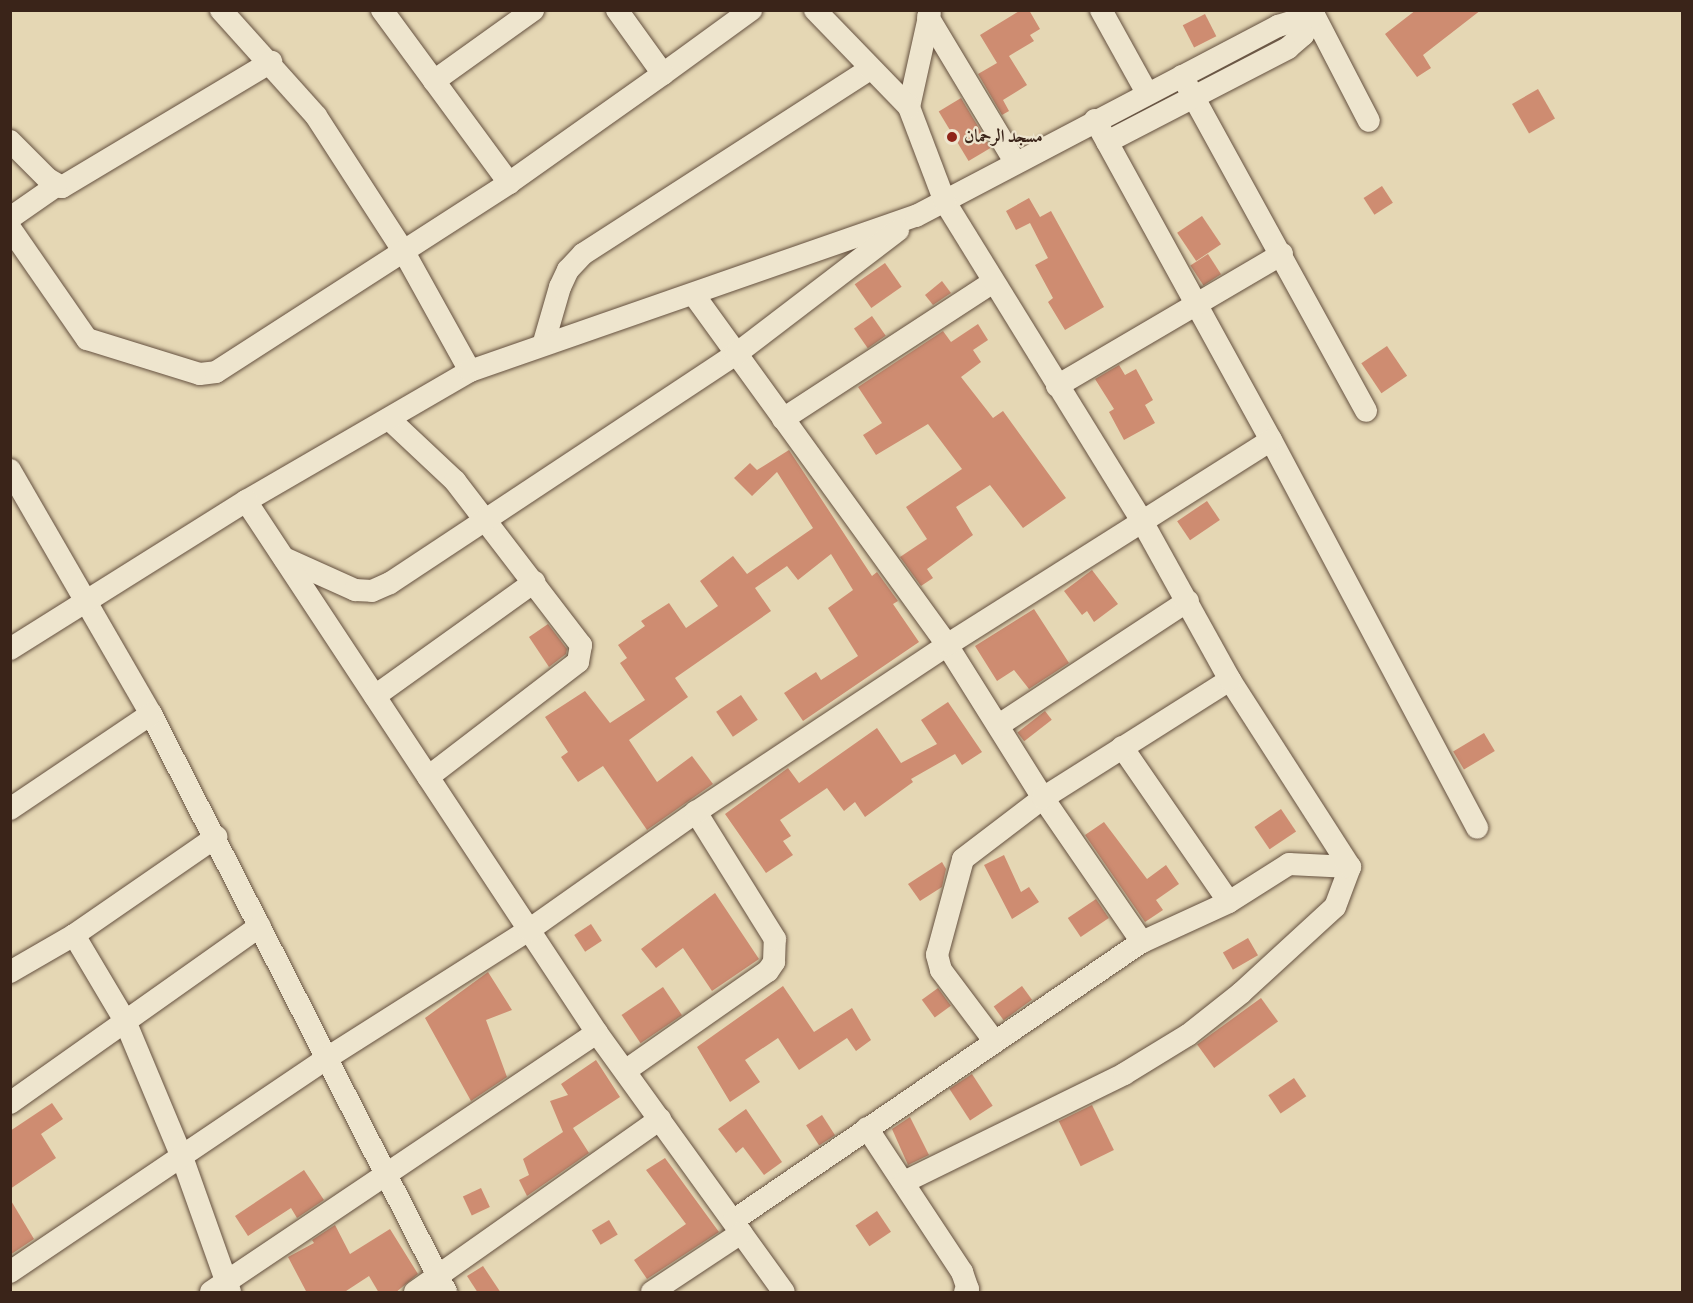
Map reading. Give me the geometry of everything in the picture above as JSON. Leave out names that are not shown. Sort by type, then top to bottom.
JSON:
[{"type":"street","points":[[221,10],[271,62],[316,116],[404,252],[470,371]]},
{"type":"street","points":[[382,10],[509,183]]},
{"type":"street","points":[[434,81],[507,18],[533,10]]},
{"type":"street","points":[[616,10],[663,74]]},
{"type":"street","points":[[10,228],[87,339],[200,374],[224,368],[509,183],[751,10]]},
{"type":"street","points":[[815,10],[909,107],[945,202],[992,283],[1142,521],[1230,680],[1350,867]]},
{"type":"street","points":[[1101,10],[1147,93]]},
{"type":"street","points":[[10,649],[246,501],[470,371],[544,342],[616,323],[916,216],[1095,120],[1278,26],[1316,12]]},
{"type":"street","points":[[1107,142],[1288,48],[1303,35],[1316,12]]},
{"type":"street","points":[[1316,12],[1369,121]]},
{"type":"street","points":[[909,107],[929,14]]},
{"type":"street","points":[[929,14],[1015,162]]},
{"type":"street","points":[[10,141],[56,186],[62,187],[81,178],[271,62]]},
{"type":"street","points":[[544,342],[560,287],[568,270],[583,254],[870,69]]},
{"type":"street","points":[[1182,76],[1282,254],[1366,411]]},
{"type":"street","points":[[1095,120],[1272,441],[1477,828]]},
{"type":"street","points":[[10,218],[56,186]]},
{"type":"street","points":[[284,558],[355,590],[372,591],[486,520],[736,354],[916,216]]},
{"type":"street","points":[[1057,386],[1196,302],[1282,254]]},
{"type":"street","points":[[783,418],[992,283]]},
{"type":"street","points":[[694,295],[947,645],[1043,798],[1142,942]]},
{"type":"street","points":[[389,419],[429,453],[486,520],[581,645],[579,662],[428,777]]},
{"type":"street","points":[[10,1272],[327,1058],[529,930],[696,812],[947,645],[1272,441]]},
{"type":"street","points":[[10,470],[151,714],[216,837],[442,1285]]},
{"type":"street","points":[[246,501],[597,1033],[784,1293]]},
{"type":"street","points":[[375,696],[534,582]]},
{"type":"street","points":[[999,725],[1188,601]]},
{"type":"street","points":[[995,1042],[941,970],[938,946],[963,859],[1043,798],[1230,680]]},
{"type":"street","points":[[10,809],[151,714]]},
{"type":"street","points":[[1122,747],[1229,902]]},
{"type":"street","points":[[626,1071],[768,971],[774,962],[775,939],[696,812]]},
{"type":"street","points":[[10,972],[74,935],[216,837]]},
{"type":"street","points":[[652,1293],[867,1128],[1142,942],[1229,902],[1289,864],[1350,867]]},
{"type":"street","points":[[904,1182],[1124,1074],[1188,1035],[1241,993],[1335,907],[1350,867]]},
{"type":"street","points":[[10,1103],[260,926]]},
{"type":"street","points":[[74,935],[125,1020],[182,1157],[223,1289],[597,1033]]},
{"type":"street","points":[[415,1293],[442,1285],[660,1119]]},
{"type":"street","points":[[867,1128],[962,1272],[968,1288],[965,1293]]},
{"type":"building","points":[[1021,10],[1029,10],[1040,29],[1030,35],[1034,41],[1009,56],[1027,85],[1003,100],[1009,111],[1002,115],[978,74],[997,63],[980,35]]},
{"type":"building","points":[[1416,10],[1481,10],[1423,55],[1431,68],[1417,77],[1385,34]]},
{"type":"building","points":[[1205,14],[1216,36],[1194,48],[1183,25]]},
{"type":"building","points":[[1538,89],[1555,118],[1529,133],[1512,104]]},
{"type":"building","points":[[961,98],[991,148],[969,161],[939,111]]},
{"type":"building","points":[[1382,186],[1393,203],[1374,215],[1364,198]]},
{"type":"building","points":[[1029,198],[1040,217],[1051,211],[1104,307],[1065,330],[1048,302],[1053,298],[1035,265],[1048,258],[1030,223],[1016,230],[1006,211]]},
{"type":"building","points":[[1202,216],[1221,244],[1196,261],[1177,233]]},
{"type":"building","points":[[1208,254],[1221,274],[1203,286],[1190,265]]},
{"type":"building","points":[[885,263],[902,287],[871,308],[855,284]]},
{"type":"building","points":[[942,281],[951,293],[933,305],[925,295]]},
{"type":"building","points":[[872,316],[886,336],[868,348],[854,329]]},
{"type":"building","points":[[978,324],[988,340],[973,350],[981,362],[961,377],[993,418],[1003,411],[1066,498],[1023,528],[990,485],[956,507],[973,535],[927,569],[933,578],[921,586],[900,557],[927,539],[906,507],[962,469],[928,424],[876,455],[863,435],[882,423],[858,387],[943,331],[951,342]]},
{"type":"building","points":[[1387,346],[1407,376],[1381,393],[1361,363]]},
{"type":"building","points":[[1119,365],[1125,375],[1136,369],[1153,400],[1145,405],[1155,423],[1124,440],[1109,412],[1114,409],[1095,379]]},
{"type":"building","points":[[789,450],[872,576],[877,572],[898,601],[893,604],[919,642],[803,721],[784,693],[816,672],[821,680],[858,656],[828,608],[853,590],[831,554],[798,580],[787,566],[755,588],[771,611],[675,678],[688,697],[629,740],[657,782],[692,756],[713,784],[647,830],[603,766],[578,782],[561,757],[568,752],[545,717],[585,691],[610,723],[645,700],[620,663],[627,658],[618,645],[645,626],[641,621],[669,603],[686,628],[718,606],[700,581],[733,556],[747,574],[813,528],[777,472],[752,496],[734,478],[750,463],[757,470]]},
{"type":"building","points":[[1207,501],[1220,520],[1190,540],[1177,521]]},
{"type":"building","points":[[1092,570],[1118,604],[1094,622],[1087,611],[1082,615],[1064,591]]},
{"type":"building","points":[[1034,609],[1069,663],[1029,689],[1014,670],[997,681],[975,646]]},
{"type":"building","points":[[548,624],[567,649],[566,654],[549,667],[529,637]]},
{"type":"building","points":[[741,695],[758,720],[733,737],[716,712]]},
{"type":"building","points":[[948,702],[982,752],[962,765],[955,754],[911,779],[913,782],[865,817],[855,802],[844,811],[827,788],[780,820],[791,836],[783,841],[793,855],[766,873],[725,814],[788,768],[799,783],[877,728],[901,763],[937,744],[921,720]]},
{"type":"building","points":[[1045,711],[1052,720],[1024,741],[1017,733]]},
{"type":"building","points":[[1484,733],[1495,751],[1464,770],[1453,752]]},
{"type":"building","points":[[1281,809],[1296,831],[1270,849],[1254,827]]},
{"type":"building","points":[[1104,822],[1147,879],[1166,865],[1179,884],[1156,900],[1163,910],[1145,922],[1085,835]]},
{"type":"building","points":[[1004,855],[1021,892],[1029,887],[1039,902],[1012,919],[984,865]]},
{"type":"building","points":[[942,862],[946,869],[942,887],[920,901],[908,884]]},
{"type":"building","points":[[715,893],[759,959],[712,991],[683,948],[656,968],[641,949]]},
{"type":"building","points":[[1096,899],[1109,918],[1081,937],[1068,918]]},
{"type":"building","points":[[591,924],[602,941],[585,952],[574,935]]},
{"type":"building","points":[[1248,938],[1258,955],[1233,970],[1223,952]]},
{"type":"building","points":[[488,972],[512,1010],[486,1020],[507,1077],[471,1101],[425,1018]]},
{"type":"building","points":[[783,986],[814,1032],[852,1008],[871,1040],[856,1051],[847,1038],[799,1070],[778,1038],[745,1060],[760,1082],[730,1102],[697,1047]]},
{"type":"building","points":[[1022,986],[1032,1000],[1004,1020],[994,1007]]},
{"type":"building","points":[[663,987],[682,1015],[641,1043],[622,1015]]},
{"type":"building","points":[[938,988],[951,1006],[935,1018],[922,1000]]},
{"type":"building","points":[[1261,998],[1278,1021],[1214,1068],[1197,1044]]},
{"type":"building","points":[[596,1060],[620,1097],[573,1128],[589,1153],[527,1196],[519,1180],[529,1175],[523,1159],[563,1132],[550,1101],[568,1095],[561,1084]]},
{"type":"building","points":[[972,1074],[993,1106],[970,1121],[949,1089]]},
{"type":"building","points":[[1294,1078],[1306,1096],[1281,1114],[1268,1095]]},
{"type":"building","points":[[52,1103],[63,1119],[41,1134],[56,1158],[10,1189],[10,1131]]},
{"type":"building","points":[[1092,1105],[1114,1150],[1081,1166],[1059,1121]]},
{"type":"building","points":[[746,1109],[782,1162],[764,1175],[743,1147],[736,1153],[718,1129]]},
{"type":"building","points":[[822,1115],[835,1135],[819,1145],[806,1125]]},
{"type":"building","points":[[910,1117],[929,1155],[908,1165],[892,1129]]},
{"type":"building","points":[[665,1158],[719,1232],[647,1279],[634,1260],[686,1224],[646,1170]]},
{"type":"building","points":[[304,1170],[324,1200],[297,1218],[291,1208],[248,1236],[235,1216]]},
{"type":"building","points":[[481,1188],[490,1207],[472,1215],[463,1196]]},
{"type":"building","points":[[10,1199],[34,1239],[10,1255]]},
{"type":"building","points":[[877,1211],[891,1232],[869,1246],[855,1226]]},
{"type":"building","points":[[609,1220],[618,1235],[601,1245],[592,1230]]},
{"type":"building","points":[[335,1225],[350,1254],[390,1229],[418,1274],[395,1293],[379,1293],[369,1276],[343,1293],[307,1293],[288,1257],[314,1243],[312,1240]]},
{"type":"building","points":[[483,1266],[501,1293],[478,1293],[467,1276]]},
{"type":"place","name":"مسجد الرحمان","points":[[952,137]]}]
